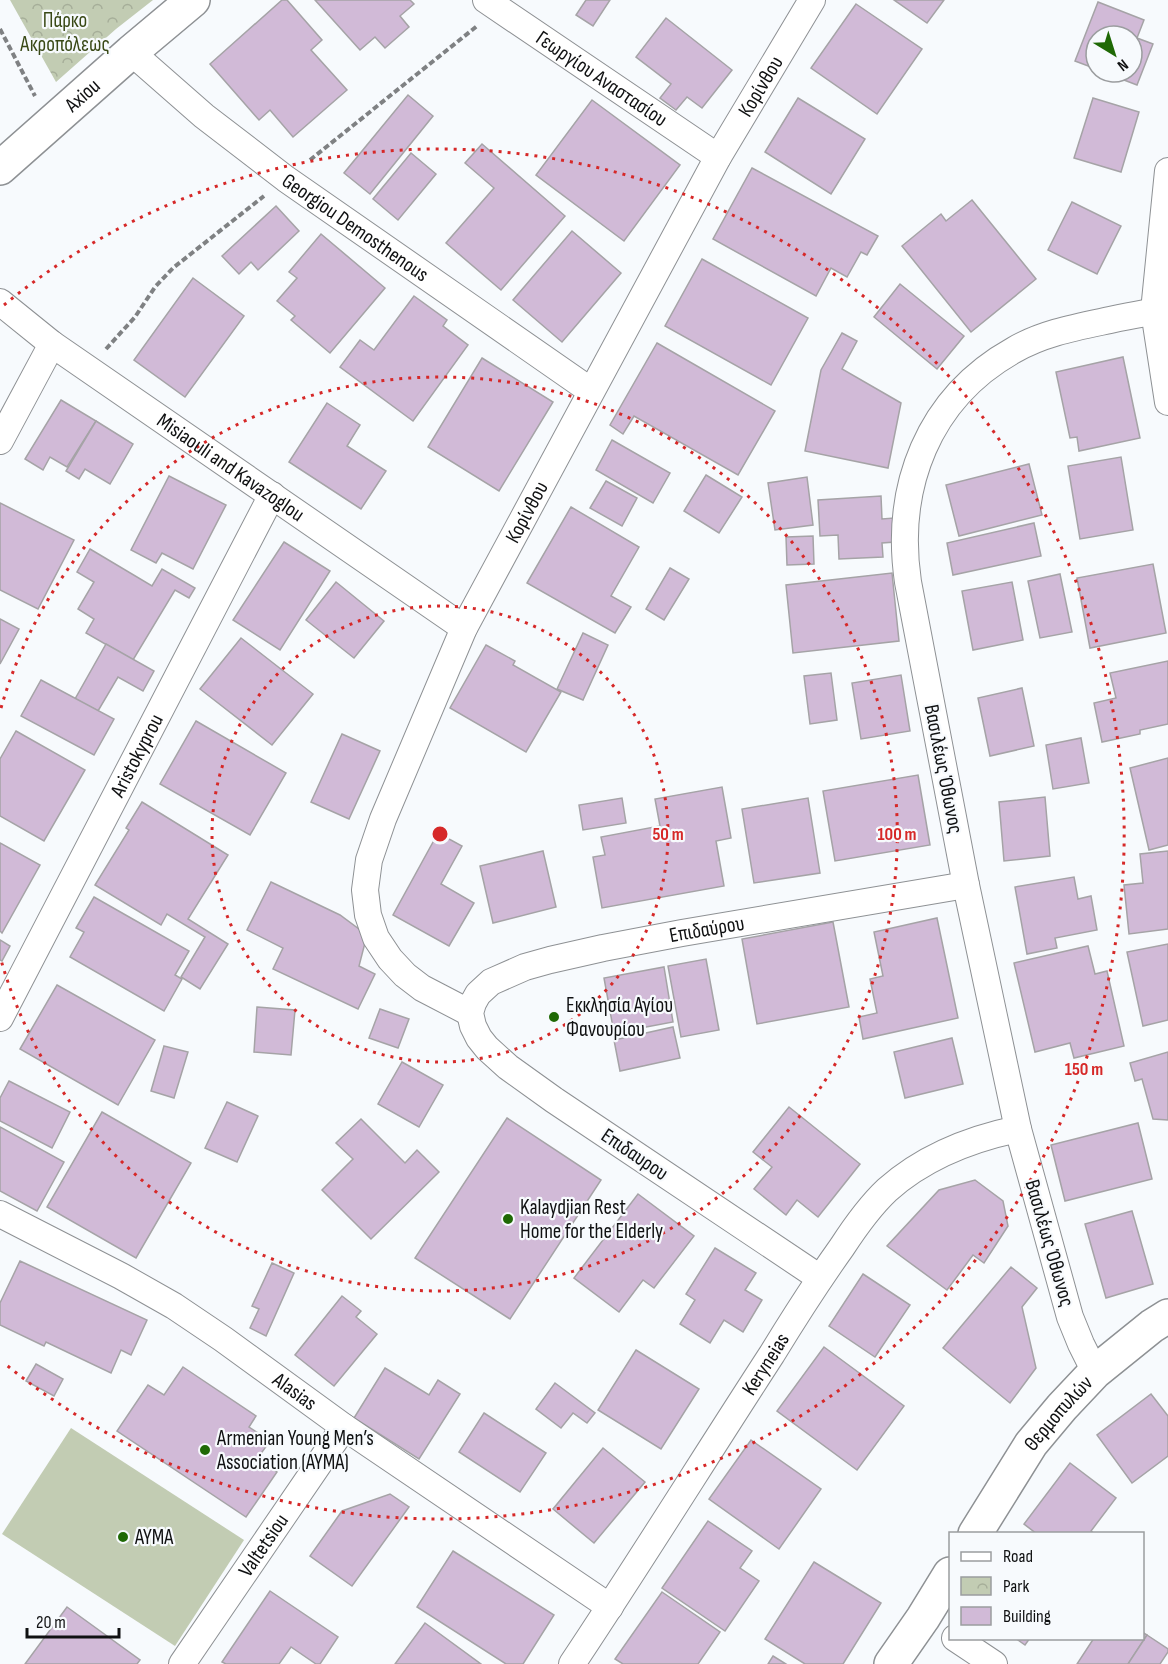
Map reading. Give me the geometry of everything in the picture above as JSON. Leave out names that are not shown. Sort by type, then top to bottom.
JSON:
[{"type":"street","name":"Axiou","points":[[0,168],[193,0]]},
{"type":"street","name":"Γεωργίου Αναστασίου","points":[[486,0],[718,157]]},
{"type":"street","name":"Κορίνθου","points":[[470,1013],[422,988],[405,975],[390,959],[376,938],[368,915],[364,890],[369,860],[383,819],[464,628],[718,157],[812,0]]},
{"type":"street","name":"Georgiou Demosthenous","points":[[131,52],[204,116],[286,179],[591,391]]},
{"type":"street","points":[[1168,171],[1161,311],[1168,402]]},
{"type":"street","name":"Misiaouli and Kavazoglou","points":[[0,302],[52,344],[464,628]]},
{"type":"street","name":"Βασιλέως Όθωνος","points":[[1095,1372],[1070,1317],[1018,1129],[966,885],[904,561],[903,538],[908,495],[929,435],[950,404],[980,374],[1015,349],[1042,337],[1078,327],[1161,311]]},
{"type":"street","points":[[0,441],[52,344]]},
{"type":"street","name":"Aristokyprou","points":[[0,1018],[272,495]]},
{"type":"street","name":"Επιδαύρου","points":[[470,1013],[478,994],[491,982],[525,967],[550,960],[682,933],[966,885]]},
{"type":"street","name":"Επιδαυρου","points":[[470,1013],[479,1038],[508,1067],[820,1278]]},
{"type":"street","name":"Keryneias","points":[[572,1664],[820,1278],[861,1220],[887,1191],[908,1174],[937,1156],[963,1144],[1018,1129]]},
{"type":"street","name":"Alasias","points":[[0,1214],[174,1306],[344,1427],[610,1607]]},
{"type":"street","name":"Θερμοπυλών","points":[[976,1532],[1031,1444],[1062,1407],[1095,1372],[1152,1326],[1168,1316]]},
{"type":"street","name":"Valtetsiou","points":[[182,1664],[344,1427]]},
{"type":"street","points":[[891,1664],[949,1577]]},
{"type":"street","points":[[923,1618],[949,1635]]},
{"type":"street","points":[[958,1640],[994,1664]]},
{"type":"path","points":[[0,29],[37,99]]},
{"type":"green space","name":"Πάρκο Ακροπόλεως","points":[[10,0],[153,0],[56,82]]},
{"type":"green space","name":"ΑΥΜΑ","points":[[71,1428],[244,1540],[175,1646],[2,1534]]},
{"type":"building","points":[[282,0],[287,0],[322,40],[311,50],[347,90],[293,137],[270,110],[259,120],[210,64]]},
{"type":"building","points":[[315,0],[410,0],[414,4],[400,16],[409,27],[385,48],[375,37],[360,50]]},
{"type":"building","points":[[586,0],[610,0],[593,26],[576,15]]},
{"type":"building","points":[[894,0],[944,0],[927,23]]},
{"type":"building","points":[[1098,2],[1144,20],[1142,24],[1089,24]]},
{"type":"building","points":[[856,4],[922,49],[877,114],[811,68]]},
{"type":"building","points":[[666,18],[732,70],[702,108],[687,97],[676,110],[660,98],[671,84],[636,57]]},
{"type":"building","points":[[1084,38],[1084,64],[1075,61]]},
{"type":"building","points":[[1144,41],[1153,44],[1144,67]]},
{"type":"building","points":[[408,95],[433,116],[370,194],[344,173]]},
{"type":"building","points":[[798,98],[865,139],[831,194],[765,152]]},
{"type":"building","points":[[1093,98],[1139,112],[1121,172],[1074,158]]},
{"type":"building","points":[[592,100],[680,165],[624,241],[536,175]]},
{"type":"building","points":[[482,144],[565,216],[501,290],[446,243],[494,188],[465,163]]},
{"type":"building","points":[[411,153],[436,174],[398,220],[373,199]]},
{"type":"building","points":[[752,168],[878,236],[867,255],[861,252],[847,277],[831,268],[816,296],[713,239]]},
{"type":"building","points":[[972,200],[1036,279],[971,332],[902,246],[941,214],[946,221]]},
{"type":"building","points":[[1072,202],[1121,226],[1097,274],[1048,250]]},
{"type":"building","points":[[276,206],[299,231],[258,270],[251,262],[239,274],[222,256]]},
{"type":"building","points":[[572,231],[621,273],[562,342],[513,300]]},
{"type":"building","points":[[321,234],[385,288],[330,353],[291,320],[295,316],[277,301],[297,278],[289,272]]},
{"type":"building","points":[[702,259],[808,318],[771,385],[665,326]]},
{"type":"building","points":[[193,278],[244,316],[185,397],[134,360]]},
{"type":"building","points":[[900,284],[964,336],[937,369],[874,317]]},
{"type":"building","points":[[414,296],[447,320],[443,326],[468,345],[413,421],[340,367],[360,340],[374,350]]},
{"type":"building","points":[[842,333],[857,341],[842,369],[901,403],[888,468],[805,451],[821,370]]},
{"type":"building","points":[[657,343],[775,411],[738,475],[634,416],[623,434],[610,425]]},
{"type":"building","points":[[1123,357],[1140,438],[1079,451],[1077,437],[1070,438],[1056,372]]},
{"type":"building","points":[[482,358],[553,402],[499,491],[428,447]]},
{"type":"building","points":[[61,400],[96,421],[67,467],[50,457],[43,470],[25,459]]},
{"type":"building","points":[[327,403],[360,425],[347,446],[386,471],[361,509],[289,462]]},
{"type":"building","points":[[96,421],[133,444],[110,484],[85,469],[79,479],[66,471]]},
{"type":"building","points":[[612,440],[670,473],[653,503],[596,470]]},
{"type":"building","points":[[1121,457],[1133,530],[1080,539],[1068,466]]},
{"type":"building","points":[[1029,464],[1042,515],[959,536],[946,485]]},
{"type":"building","points":[[706,475],[742,497],[719,533],[684,511]]},
{"type":"building","points":[[169,476],[226,505],[193,569],[162,553],[156,563],[131,550]]},
{"type":"building","points":[[807,477],[813,525],[775,530],[768,483]]},
{"type":"building","points":[[606,481],[637,498],[622,526],[590,508]]},
{"type":"building","points":[[881,496],[882,519],[894,518],[895,542],[882,543],[883,557],[839,559],[838,535],[820,536],[818,500]]},
{"type":"building","points":[[0,503],[74,540],[38,609],[0,590]]},
{"type":"building","points":[[571,507],[639,547],[611,596],[631,607],[615,633],[527,583]]},
{"type":"building","points":[[1034,523],[1041,556],[953,575],[947,543]]},
{"type":"building","points":[[813,536],[814,564],[787,565],[786,537]]},
{"type":"building","points":[[284,542],[330,571],[280,650],[233,620]]},
{"type":"building","points":[[90,549],[152,586],[162,569],[195,588],[189,598],[175,590],[133,660],[86,633],[94,619],[78,609],[94,582],[77,572]]},
{"type":"building","points":[[1153,564],[1166,633],[1090,648],[1077,578]]},
{"type":"building","points":[[670,568],[689,579],[664,620],[646,609]]},
{"type":"building","points":[[892,573],[899,641],[793,653],[786,585]]},
{"type":"building","points":[[1060,574],[1072,632],[1040,638],[1028,581]]},
{"type":"building","points":[[336,582],[384,621],[354,658],[306,620]]},
{"type":"building","points":[[1012,582],[1023,640],[973,650],[962,591]]},
{"type":"building","points":[[0,619],[19,629],[0,664]]},
{"type":"building","points":[[583,633],[608,645],[583,700],[557,689]]},
{"type":"building","points":[[241,638],[313,694],[272,745],[200,689]]},
{"type":"building","points":[[106,644],[154,671],[143,691],[118,677],[98,711],[75,699]]},
{"type":"building","points":[[486,645],[515,661],[513,665],[561,692],[526,752],[450,708]]},
{"type":"building","points":[[1168,661],[1168,724],[1140,730],[1140,734],[1102,742],[1094,703],[1116,698],[1110,673]]},
{"type":"building","points":[[831,673],[837,720],[810,724],[804,676]]},
{"type":"building","points":[[901,675],[910,731],[861,739],[852,683]]},
{"type":"building","points":[[41,680],[114,719],[94,755],[21,716]]},
{"type":"building","points":[[1022,688],[1034,746],[990,756],[978,698]]},
{"type":"building","points":[[196,721],[286,773],[250,835],[160,784]]},
{"type":"building","points":[[16,731],[85,770],[44,841],[0,816],[0,759]]},
{"type":"building","points":[[342,734],[380,751],[349,819],[311,802]]},
{"type":"building","points":[[1081,738],[1089,783],[1053,789],[1046,745]]},
{"type":"building","points":[[1168,758],[1168,845],[1149,850],[1130,768]]},
{"type":"building","points":[[918,775],[930,845],[835,861],[823,791]]},
{"type":"building","points":[[722,787],[731,838],[716,841],[724,886],[602,908],[593,857],[605,855],[601,837],[660,826],[655,799]]},
{"type":"building","points":[[1045,797],[1050,856],[1004,861],[999,802]]},
{"type":"building","points":[[622,798],[626,823],[583,830],[579,805]]},
{"type":"building","points":[[808,798],[820,873],[754,883],[742,809]]},
{"type":"building","points":[[142,802],[228,855],[188,919],[228,944],[200,989],[181,977],[205,937],[167,914],[161,925],[95,885],[129,830],[126,828]]},
{"type":"building","points":[[438,833],[462,846],[441,884],[474,903],[449,946],[393,915]]},
{"type":"building","points":[[0,843],[40,865],[2,933],[0,931]]},
{"type":"building","points":[[543,851],[556,907],[493,923],[480,866]]},
{"type":"building","points":[[1168,851],[1168,929],[1129,934],[1124,885],[1143,883],[1140,854]]},
{"type":"building","points":[[1074,877],[1078,899],[1091,896],[1097,930],[1055,938],[1057,948],[1027,954],[1015,887]]},
{"type":"building","points":[[271,882],[340,915],[367,935],[359,966],[375,974],[358,1009],[273,969],[283,948],[247,930]]},
{"type":"building","points":[[94,897],[189,951],[175,975],[182,979],[164,1011],[70,957],[84,932],[76,928]]},
{"type":"building","points":[[937,918],[958,1018],[863,1039],[859,1017],[877,1013],[870,979],[883,976],[874,932]]},
{"type":"building","points":[[833,922],[849,1007],[757,1024],[742,939]]},
{"type":"building","points":[[0,940],[10,946],[2,961],[0,960]]},
{"type":"building","points":[[1168,944],[1168,1020],[1143,1026],[1127,952]]},
{"type":"building","points":[[1088,946],[1095,974],[1107,971],[1124,1046],[1074,1058],[1070,1043],[1035,1052],[1014,963]]},
{"type":"building","points":[[706,959],[719,1030],[681,1037],[668,966]]},
{"type":"building","points":[[664,967],[673,1022],[614,1033],[604,978]]},
{"type":"building","points":[[57,985],[155,1040],[118,1105],[20,1049]]},
{"type":"building","points":[[257,1007],[295,1010],[291,1055],[254,1052]]},
{"type":"building","points":[[380,1009],[409,1019],[398,1048],[369,1038]]},
{"type":"building","points":[[673,1027],[680,1058],[620,1071],[614,1040]]},
{"type":"building","points":[[952,1038],[963,1084],[905,1098],[894,1052]]},
{"type":"building","points":[[164,1046],[188,1052],[174,1098],[151,1091]]},
{"type":"building","points":[[1168,1052],[1168,1120],[1153,1119],[1142,1079],[1135,1081],[1130,1063]]},
{"type":"building","points":[[402,1062],[443,1085],[419,1127],[378,1104]]},
{"type":"building","points":[[9,1081],[70,1112],[52,1148],[0,1121],[0,1098]]},
{"type":"building","points":[[227,1102],[258,1116],[237,1162],[205,1148]]},
{"type":"building","points":[[789,1107],[860,1164],[818,1217],[797,1200],[786,1215],[754,1189],[772,1167],[753,1152]]},
{"type":"building","points":[[102,1112],[191,1163],[136,1258],[47,1207]]},
{"type":"building","name":"Kalaydjian Rest Home for the Elderly","points":[[507,1118],[601,1180],[510,1319],[415,1258]]},
{"type":"building","points":[[361,1119],[405,1163],[417,1150],[439,1172],[371,1239],[322,1190],[353,1159],[336,1143]]},
{"type":"building","points":[[1138,1123],[1152,1179],[1065,1201],[1051,1145]]},
{"type":"building","points":[[0,1127],[64,1162],[37,1211],[0,1191]]},
{"type":"building","points":[[975,1180],[1003,1201],[1008,1226],[984,1263],[973,1255],[947,1290],[887,1246],[939,1190]]},
{"type":"building","points":[[638,1194],[694,1236],[654,1288],[643,1280],[619,1312],[574,1278]]},
{"type":"building","points":[[1132,1211],[1153,1284],[1106,1298],[1085,1224]]},
{"type":"building","points":[[715,1248],[756,1273],[745,1290],[762,1300],[743,1332],[724,1320],[710,1343],[680,1324],[695,1300],[686,1294]]},
{"type":"building","points":[[20,1261],[147,1320],[131,1355],[121,1350],[111,1373],[46,1342],[44,1346],[0,1325],[0,1303]]},
{"type":"building","points":[[272,1263],[294,1273],[266,1336],[250,1328],[259,1309],[252,1306]]},
{"type":"building","points":[[1011,1267],[1037,1288],[1022,1307],[1036,1368],[1010,1403],[943,1348]]},
{"type":"building","points":[[863,1274],[910,1305],[875,1357],[829,1326]]},
{"type":"building","points":[[342,1296],[361,1311],[356,1317],[377,1334],[334,1386],[295,1355]]},
{"type":"building","points":[[824,1347],[904,1406],[857,1470],[777,1411]]},
{"type":"building","points":[[636,1350],[699,1389],[661,1449],[598,1410]]},
{"type":"building","points":[[36,1364],[63,1379],[54,1396],[26,1381]]},
{"type":"building","name":"Armenian Young Men’s Association (AYMA)","points":[[183,1367],[256,1416],[249,1427],[270,1441],[257,1459],[277,1472],[246,1517],[117,1431],[148,1385],[164,1395]]},
{"type":"building","points":[[385,1368],[429,1395],[438,1380],[460,1394],[419,1459],[354,1418]]},
{"type":"building","points":[[555,1383],[595,1413],[587,1423],[573,1413],[561,1428],[536,1409]]},
{"type":"building","points":[[1151,1394],[1168,1416],[1168,1456],[1132,1483],[1097,1435]]},
{"type":"building","points":[[484,1413],[546,1453],[520,1492],[459,1452]]},
{"type":"building","points":[[751,1440],[821,1489],[779,1549],[709,1499]]},
{"type":"building","points":[[603,1448],[645,1482],[594,1543],[553,1509]]},
{"type":"building","points":[[1070,1463],[1116,1498],[1092,1532],[1034,1532],[1024,1524]]},
{"type":"building","points":[[390,1494],[409,1507],[352,1586],[310,1556],[342,1511]]},
{"type":"building","points":[[708,1521],[752,1551],[740,1568],[759,1581],[725,1631],[662,1588]]},
{"type":"building","points":[[453,1551],[554,1615],[523,1664],[506,1664],[417,1607]]},
{"type":"building","points":[[814,1562],[881,1603],[843,1664],[805,1664],[765,1639]]},
{"type":"building","points":[[270,1591],[338,1637],[320,1664],[316,1664],[291,1647],[279,1664],[226,1664],[222,1662]]},
{"type":"building","points":[[662,1592],[720,1632],[698,1664],[623,1664],[615,1659]]},
{"type":"building","points":[[67,1607],[140,1660],[137,1664],[25,1664]]},
{"type":"building","points":[[425,1623],[481,1664],[395,1664]]},
{"type":"building","points":[[1147,1635],[1168,1649],[1168,1652],[1160,1664],[1128,1664],[1144,1640]]},
{"type":"building","points":[[1018,1640],[1029,1640],[1025,1645]]},
{"type":"building","points":[[1093,1640],[1144,1640],[1128,1664],[1077,1664]]},
{"type":"building","points":[[773,1656],[786,1664],[768,1664]]},
{"type":"place","name":"Εκκλησία Αγίου Φανουρίου","points":[[554,1017]]},
{"type":"place","name":"Kalaydjian Rest Home for the Elderly","points":[[508,1219]]},
{"type":"place","name":"Armenian Young Men’s Association (AYMA)","points":[[205,1450]]},
{"type":"place","name":"ΑΥΜΑ","points":[[123,1537]]}]
